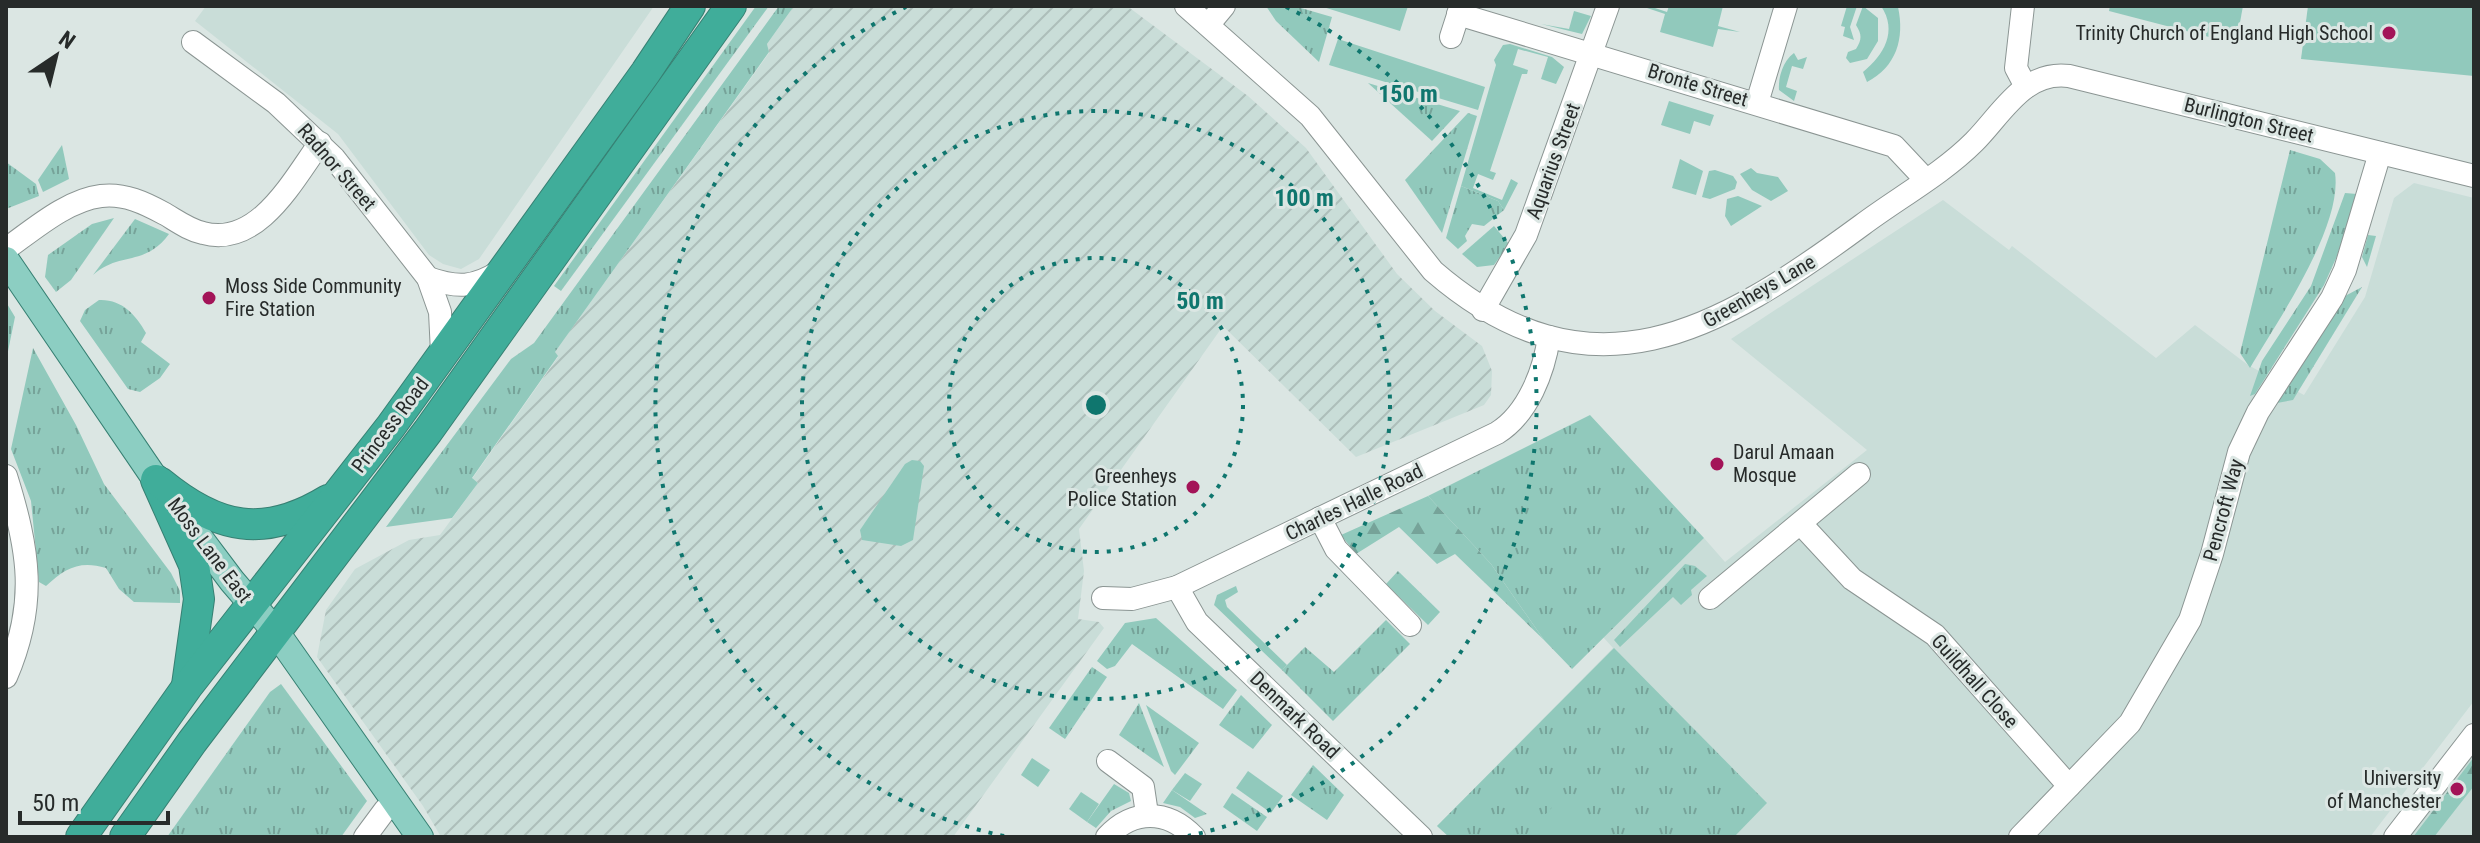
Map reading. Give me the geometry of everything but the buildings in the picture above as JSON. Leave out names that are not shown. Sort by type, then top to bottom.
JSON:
[{"type":"highway","name":"Princess Road","points":[[81,837],[187,687],[442,353],[646,72],[690,6]]},
{"type":"highway","name":"Princess Road","points":[[125,837],[428,431],[731,6]]},
{"type":"highway","points":[[156,480],[201,513],[219,521],[245,524],[292,518],[337,494]]},
{"type":"highway","points":[[156,480],[194,565],[199,599],[187,687]]},
{"type":"main road","name":"Moss Lane East","points":[[6,260],[156,480],[250,603],[276,632],[420,837]]},
{"type":"street","name":"Greenheys Lane","points":[[1186,6],[1310,116],[1433,271],[1483,310],[1512,325],[1549,337],[1619,345],[1673,336],[1705,324],[1826,251],[1973,143],[2026,87]]},
{"type":"street","points":[[1209,24],[1224,6]]},
{"type":"street","name":"Aquarius Street","points":[[1483,310],[1526,235],[1608,6]]},
{"type":"street","points":[[1757,103],[1786,6]]},
{"type":"street","points":[[2023,6],[2016,68],[2026,87]]},
{"type":"street","name":"Bronte Street","points":[[1451,37],[1459,10],[1591,54],[1894,146],[1925,179]]},
{"type":"street","name":"Radnor Street","points":[[193,42],[276,103],[320,143],[428,278],[440,312],[442,353]]},
{"type":"street","name":"Burlington Street","points":[[2026,87],[2050,76],[2069,76],[2474,176]]},
{"type":"street","points":[[6,249],[59,213],[103,196],[143,202],[201,233],[223,235],[240,231],[274,205],[320,143]]},
{"type":"street","name":"Pencroft Way","points":[[2020,837],[2130,723],[2190,620],[2212,554],[2239,452],[2258,412],[2332,298],[2345,270],[2380,153]]},
{"type":"street","points":[[428,278],[455,286],[480,284],[504,268]]},
{"type":"street","name":"Charles Halle Road","points":[[1103,598],[1132,599],[1177,587],[1503,429],[1519,411],[1542,371],[1549,337]]},
{"type":"street","points":[[1710,598],[1859,474]]},
{"type":"street","points":[[6,476],[25,537],[27,613],[6,677]]},
{"type":"street","points":[[1320,518],[1336,549],[1410,625]]},
{"type":"street","name":"Guildhall Close","points":[[1801,524],[1852,579],[1935,635],[2069,786]]},
{"type":"street","name":"Denmark Road","points":[[1177,587],[1197,622],[1421,837]]},
{"type":"street","points":[[2395,837],[2474,735]]},
{"type":"street","points":[[1108,761],[1143,787],[1147,814]]},
{"type":"street","points":[[365,837],[385,810],[397,802]]},
{"type":"street","points":[[1107,837],[1121,823],[1147,814],[1184,826],[1194,837]]},
{"type":"shaded area","points":[[206,6],[654,6],[479,259],[461,269],[443,264],[429,255],[338,134],[195,21]]},
{"type":"shaded area","points":[[794,6],[1127,6],[1248,96],[1306,148],[1397,274],[1435,311],[1482,346],[1492,371],[1491,395],[1484,405],[1356,457],[1223,326],[1079,529],[1084,571],[1078,619],[1099,622],[1104,628],[953,837],[441,837],[423,806],[317,657],[326,610],[355,569],[409,540],[440,535],[478,483],[472,479],[558,357],[554,353],[769,53],[767,44]]},
{"type":"shaded area","points":[[2414,183],[2474,198],[2474,701],[2370,837],[1449,837],[1437,826],[1613,648],[1603,637],[1704,538],[1725,562],[1867,450],[1731,339],[1943,200],[2009,250],[2012,246],[2156,358],[2195,325],[2248,365],[2304,395],[2365,297],[2394,198]]},
{"type":"shaded area","name":"University of Manchester","points":[[2474,741],[2474,837],[2407,837]]},
{"type":"green space","points":[[756,6],[769,6],[561,291],[554,286]]},
{"type":"green space","points":[[779,6],[794,6],[767,44],[769,52],[555,352],[558,356],[472,478],[478,483],[452,518],[386,527],[511,359],[534,343]]},
{"type":"green space","points":[[1266,6],[1294,6],[1332,17],[1319,62],[1276,21]]},
{"type":"green space","points":[[1320,6],[1408,6],[1400,31]]},
{"type":"green space","points":[[1669,6],[1723,6],[1718,26],[1740,32],[1718,29],[1713,47],[1660,32],[1665,14],[1644,7],[1667,12]]},
{"type":"green space","points":[[1847,6],[1857,6],[1850,27],[1854,40],[1843,36],[1845,27],[1841,26]]},
{"type":"green space","points":[[1863,6],[1878,18],[1878,41],[1867,59],[1850,63],[1846,58],[1859,42],[1856,25]]},
{"type":"green space","points":[[1881,6],[1898,7],[1899,41],[1885,68],[1867,82],[1863,72],[1877,58],[1888,33],[1886,15]]},
{"type":"green space","points":[[2110,6],[2243,6],[2236,44],[2109,11]]},
{"type":"green space","name":"Trinity Church of England High School","points":[[2308,6],[2474,6],[2474,76],[2301,59]]},
{"type":"green space","points":[[1574,11],[1591,16],[1582,34],[1541,24],[1569,29]]},
{"type":"green space","points":[[1338,39],[1485,87],[1478,110],[1329,65]]},
{"type":"green space","points":[[1510,44],[1552,57],[1564,67],[1556,84],[1541,79],[1548,57],[1518,49],[1513,65],[1528,70],[1527,74],[1522,74],[1490,171],[1496,173],[1493,180],[1478,174],[1473,188],[1502,200],[1511,179],[1518,183],[1504,210],[1498,201],[1461,186],[1496,65],[1494,60],[1503,45]]},
{"type":"green space","points":[[1794,53],[1798,60],[1807,57],[1803,69],[1792,66],[1786,87],[1797,91],[1794,101],[1779,90],[1779,85],[1784,65]]},
{"type":"green space","points":[[1368,83],[1460,111],[1432,141]]},
{"type":"green space","points":[[1669,101],[1714,115],[1710,126],[1694,121],[1690,134],[1661,125]]},
{"type":"green space","points":[[1468,113],[1477,116],[1442,233],[1405,180]]},
{"type":"green space","points":[[62,145],[69,179],[43,192],[38,180]]},
{"type":"green space","points":[[2290,150],[2320,159],[2335,173],[2335,195],[2329,220],[2305,274],[2250,368],[2240,353]]},
{"type":"green space","points":[[1680,159],[1703,171],[1696,195],[1672,188]]},
{"type":"green space","points":[[6,162],[36,184],[39,196],[6,209]]},
{"type":"green space","points":[[1751,168],[1757,173],[1778,177],[1788,191],[1771,201],[1752,190],[1740,174]]},
{"type":"green space","points":[[1709,171],[1733,176],[1737,182],[1735,189],[1710,199],[1702,197]]},
{"type":"green space","points":[[1461,186],[1498,201],[1504,210],[1484,226],[1472,224],[1465,236],[1467,241],[1458,249],[1446,238]]},
{"type":"green space","points":[[2345,193],[2357,194],[2324,285],[2255,394],[2250,396],[2262,361],[2311,286]]},
{"type":"green space","points":[[1738,196],[1762,206],[1731,226],[1725,216],[1727,199]]},
{"type":"green space","points":[[114,218],[71,280],[56,292],[45,277],[48,255],[92,224]]},
{"type":"green space","points":[[135,219],[169,234],[151,251],[113,263],[93,275]]},
{"type":"green space","points":[[1494,226],[1509,244],[1494,265],[1477,267],[1462,254]]},
{"type":"green space","points":[[2368,235],[2376,236],[2367,267],[2362,257]]},
{"type":"green space","points":[[2362,287],[2293,400],[2277,403],[2345,296]]},
{"type":"green space","points":[[99,300],[115,302],[127,309],[146,333],[141,342],[170,364],[160,378],[140,392],[128,389],[80,321],[85,310]]},
{"type":"green space","points":[[6,302],[15,317],[6,361]]},
{"type":"green space","points":[[33,348],[76,425],[104,484],[171,573],[180,591],[180,603],[134,602],[119,589],[106,568],[97,566],[73,567],[46,586],[39,582],[31,501],[11,449]]},
{"type":"green space","points":[[1590,415],[1704,538],[1572,669],[1544,640],[1491,564],[1428,496]]},
{"type":"green space","points":[[912,460],[920,461],[924,466],[913,540],[901,546],[862,540],[860,530],[905,464]]},
{"type":"green space","points":[[1428,496],[1491,564],[1544,640],[1455,554],[1437,564],[1399,527],[1356,554],[1341,535]]},
{"type":"green space","points":[[1685,564],[1695,566],[1707,576],[1691,590],[1692,595],[1681,605],[1673,597],[1620,647],[1614,640]]},
{"type":"green space","points":[[1398,571],[1440,612],[1428,625],[1386,584]]},
{"type":"green space","points":[[1236,586],[1238,592],[1225,600],[1227,607],[1287,665],[1282,670],[1214,605],[1217,595]]},
{"type":"green space","points":[[1156,618],[1237,690],[1223,709],[1132,644],[1115,666],[1107,669],[1097,661],[1125,623]]},
{"type":"green space","points":[[1386,620],[1410,644],[1333,721],[1282,670],[1305,647],[1334,672]]},
{"type":"green space","points":[[1614,648],[1767,803],[1734,837],[1449,837],[1437,826]]},
{"type":"green space","points":[[1092,667],[1107,677],[1065,739],[1049,728]]},
{"type":"green space","points":[[281,684],[367,801],[341,837],[167,837],[270,692]]},
{"type":"green space","points":[[1241,695],[1272,725],[1253,749],[1219,725]]},
{"type":"green space","points":[[1139,703],[1164,767],[1119,735]]},
{"type":"green space","points":[[1146,705],[1199,743],[1175,775],[1171,771]]},
{"type":"green space","points":[[2474,757],[2474,786],[2434,837],[2413,837]]},
{"type":"green space","points":[[1032,758],[1050,770],[1038,787],[1021,775]]},
{"type":"green space","points":[[1313,765],[1344,795],[1327,820],[1291,795]]},
{"type":"green space","points":[[1248,771],[1283,796],[1271,813],[1236,788]]},
{"type":"green space","points":[[1185,773],[1202,784],[1190,801],[1172,790]]},
{"type":"green space","points":[[1114,784],[1129,793],[1131,801],[1111,811],[1096,828],[1087,822]]},
{"type":"green space","points":[[1172,790],[1207,814],[1195,818],[1180,807],[1163,803]]},
{"type":"green space","points":[[1081,792],[1099,804],[1087,822],[1069,809]]},
{"type":"green space","points":[[1232,793],[1267,817],[1257,831],[1223,807]]},
{"type":"green space","points":[[1561,798],[1601,837],[1524,837]]},
{"type":"place","name":"Trinity Church of England High School","points":[[2389,33]]},
{"type":"place","name":"Moss Side Community Fire Station","points":[[209,298]]},
{"type":"place","name":"Darul Amaan Mosque","points":[[1717,464]]},
{"type":"place","name":"Greenheys Police Station","points":[[1193,487]]},
{"type":"place","name":"University of Manchester","points":[[2457,789]]}]
